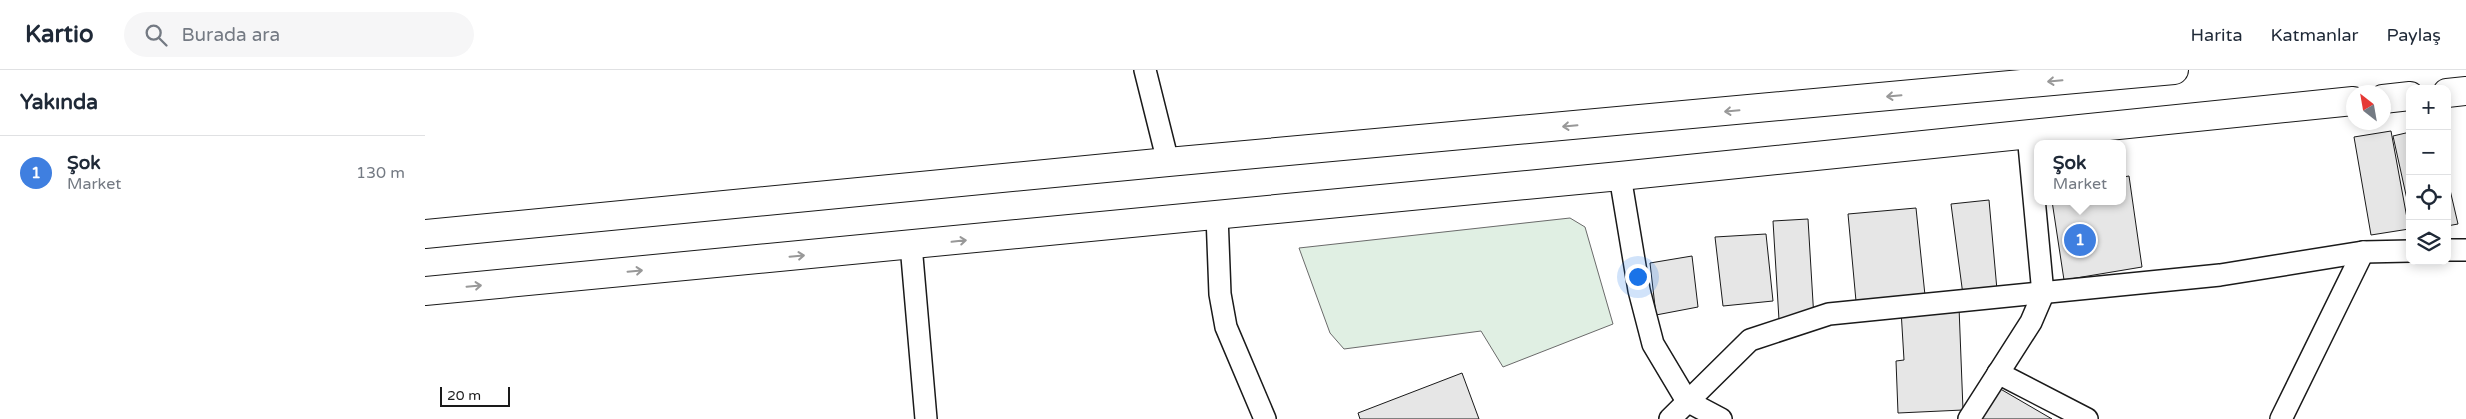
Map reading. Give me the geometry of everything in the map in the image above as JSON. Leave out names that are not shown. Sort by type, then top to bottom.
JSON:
[{"type":"highway","points":[[425,234],[1168,162],[2174,70]]},
{"type":"highway","points":[[2451,93],[2466,92]]},
{"type":"highway","points":[[2391,98],[2406,96]]},
{"type":"highway","points":[[425,291],[1620,176],[2346,102]]},
{"type":"street","points":[[1145,70],[1168,162]]},
{"type":"street","points":[[2028,134],[2034,198]]},
{"type":"street","points":[[1620,176],[1639,290],[1653,344],[1687,401],[1721,419]]},
{"type":"street","points":[[1969,419],[2031,322],[2043,294],[2035,205]]},
{"type":"street","points":[[1217,215],[1220,294],[1226,327],[1265,419]]},
{"type":"street","points":[[911,245],[926,419]]},
{"type":"street","points":[[2451,250],[2466,250]]},
{"type":"street","points":[[1670,419],[1751,340],[1829,314],[2220,275],[2363,252],[2406,251]]},
{"type":"street","points":[[2281,419],[2363,252]]},
{"type":"street","points":[[1998,373],[2087,419]]},
{"type":"green space","points":[[1570,218],[1585,227],[1613,324],[1503,367],[1481,331],[1344,349],[1330,333],[1299,248]]},
{"type":"building","points":[[2391,131],[2406,213],[2406,229],[2371,235],[2354,137]]},
{"type":"building","points":[[2406,133],[2406,195],[2393,136]]},
{"type":"building","points":[[2126,176],[2129,176],[2142,267],[2064,280],[2053,205],[2126,205]]},
{"type":"building","points":[[2451,194],[2458,224],[2451,225]]},
{"type":"building","points":[[1989,200],[1997,290],[1963,295],[1951,204]]},
{"type":"building","points":[[1916,208],[1926,305],[1857,312],[1848,214]]},
{"type":"building","points":[[1808,219],[1814,319],[1779,320],[1773,221]]},
{"type":"building","points":[[1766,234],[1773,301],[1723,306],[1715,237]]},
{"type":"building","points":[[1692,256],[1698,307],[1656,315],[1650,263]]},
{"type":"building","points":[[1959,307],[1963,410],[1898,413],[1896,361],[1904,360],[1901,310]]},
{"type":"building","points":[[1462,373],[1479,419],[1360,419],[1358,413]]},
{"type":"building","points":[[1997,387],[2052,419],[1979,419]]},
{"type":"place","name":"Şok","points":[[2080,240]]}]
